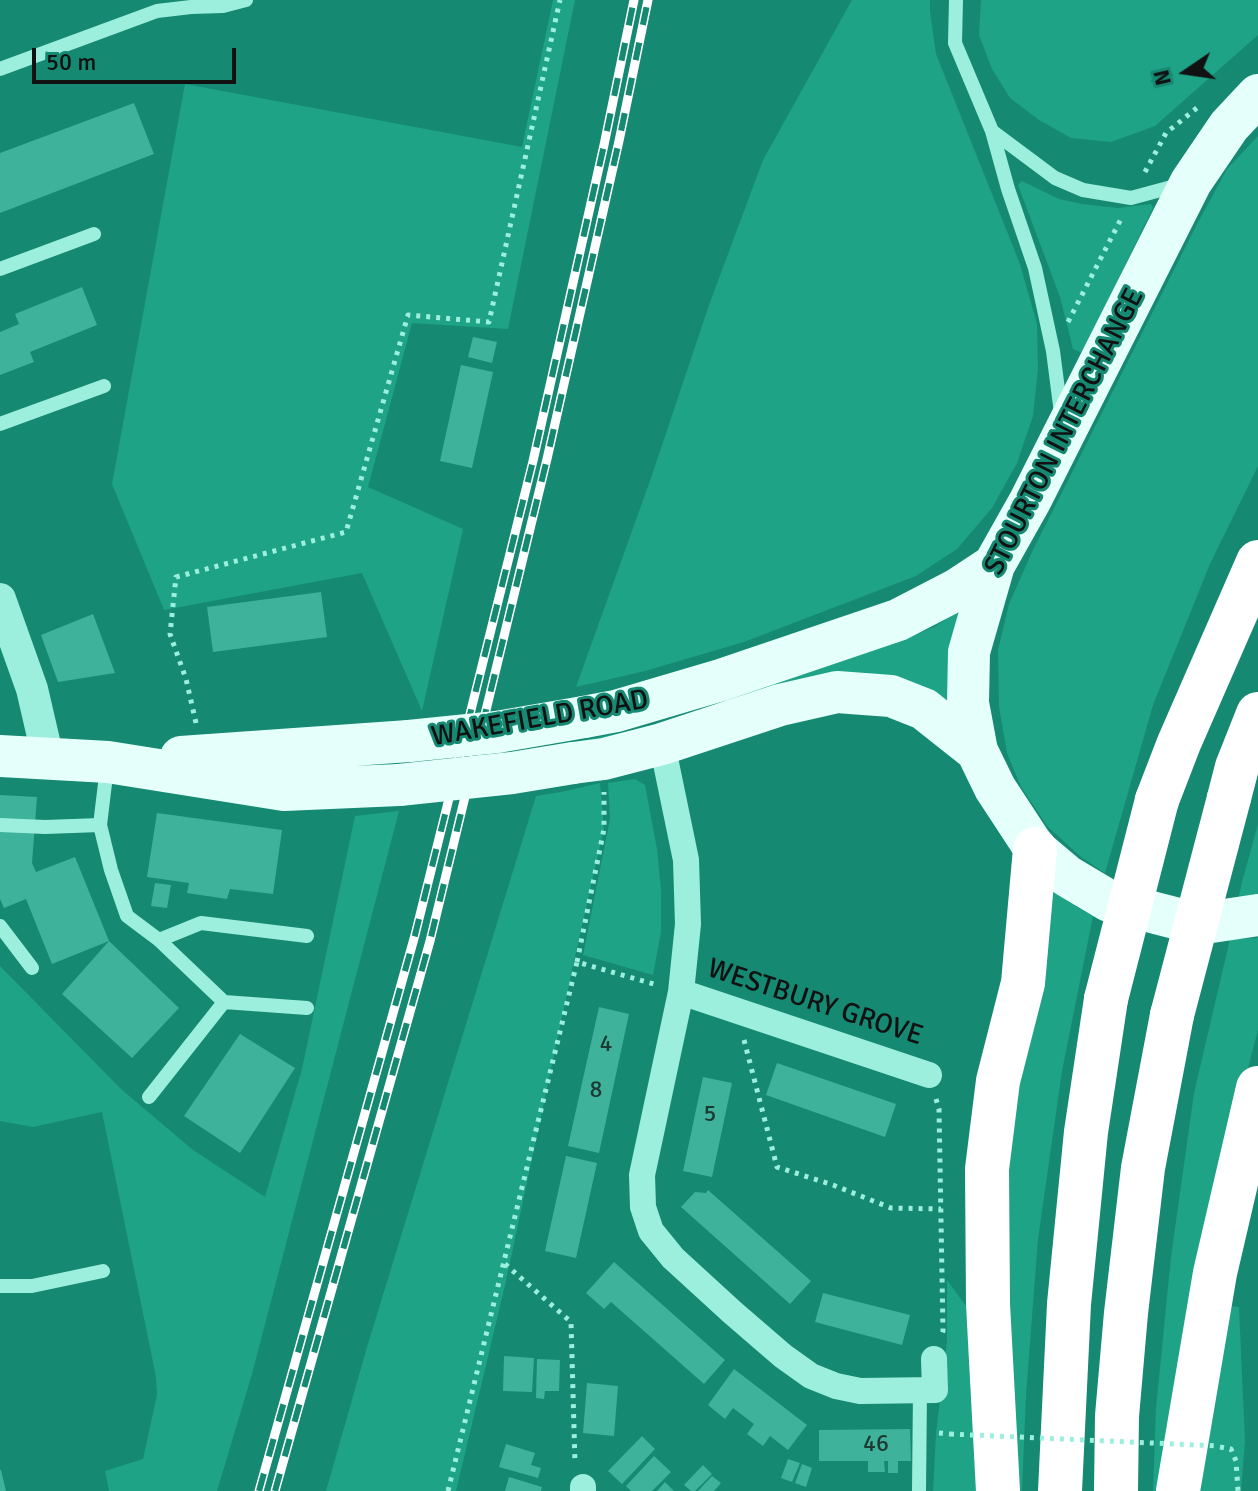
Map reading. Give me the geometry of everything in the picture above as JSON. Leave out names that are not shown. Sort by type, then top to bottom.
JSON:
[{"type":"highway","points":[[1060,1491],[1069,1304],[1086,1132],[1106,999],[1157,800],[1258,562]]},
{"type":"highway","points":[[1116,1491],[1117,1416],[1143,1168],[1172,1015],[1237,767],[1258,714]]},
{"type":"highway","points":[[998,1491],[988,1304],[987,1169],[998,1081],[1023,983],[1035,849]]},
{"type":"highway","points":[[1178,1491],[1215,1273],[1258,1088]]},
{"type":"main road","points":[[1195,176],[1229,126],[1258,95]]},
{"type":"main road","points":[[1195,176],[1258,136]]},
{"type":"main road","name":"STOURTON INTERCHANGE","points":[[1195,176],[1030,501],[994,565],[969,652],[968,703],[977,751],[995,788],[1035,849],[1067,876],[1109,901],[1198,924],[1258,915]]},
{"type":"main road","name":"WAKEFIELD ROAD","points":[[108,762],[409,741],[497,732],[616,711],[721,680],[898,620],[956,590],[994,565]]},
{"type":"main road","name":"WAKEFIELD ROAD","points":[[0,756],[108,762],[284,790],[399,785],[588,761],[662,744],[780,705],[837,692],[891,696],[924,709],[977,751]]},
{"type":"street","points":[[0,599],[32,689],[48,758]]},
{"type":"street","points":[[662,744],[686,860],[688,924],[681,992],[642,1175],[643,1207],[651,1231],[673,1258],[732,1312],[811,1376],[860,1391],[935,1390],[934,1359]]},
{"type":"street","name":"WESTBURY GROVE","points":[[681,992],[929,1075]]},
{"type":"lane","points":[[0,69],[157,11],[223,6],[246,0]]},
{"type":"lane","points":[[956,0],[955,43],[992,131],[1035,268],[1053,351],[1064,433]]},
{"type":"lane","points":[[992,131],[1055,178],[1083,190],[1131,198],[1195,176]]},
{"type":"lane","points":[[0,269],[94,234]]},
{"type":"lane","points":[[0,424],[104,386]]},
{"type":"lane","points":[[108,762],[100,825],[127,916],[159,940],[224,1002],[307,1008]]},
{"type":"lane","points":[[0,825],[100,825]]},
{"type":"lane","points":[[159,940],[201,923],[307,936]]},
{"type":"lane","points":[[0,926],[32,968]]},
{"type":"lane","points":[[149,1097],[224,1002]]},
{"type":"lane","points":[[0,1286],[32,1286],[103,1271]]},
{"type":"lane","points":[[919,1491],[920,1390]]},
{"type":"path","points":[[203,755],[186,679],[170,634],[176,577],[346,532],[408,315],[489,322],[560,0]]},
{"type":"path","points":[[448,1491],[577,962],[604,829],[588,761]]},
{"type":"path","points":[[577,962],[681,992]]},
{"type":"path","points":[[736,1011],[777,1167],[891,1208],[941,1209]]},
{"type":"path","points":[[929,1075],[939,1109],[941,1209],[943,1331],[934,1359]]},
{"type":"path","points":[[504,1264],[571,1322],[575,1471],[583,1489]]},
{"type":"path","points":[[950,1434],[1219,1446],[1231,1449],[1236,1461],[1238,1491]]},
{"type":"green space","points":[[553,0],[575,0],[508,329],[412,323],[368,487],[463,529],[422,711],[362,573],[164,610],[112,484],[185,84],[522,147]]},
{"type":"green space","points":[[852,0],[930,0],[936,54],[1020,264],[1037,324],[1038,369],[1033,416],[1017,463],[992,508],[957,549],[916,576],[744,642],[576,687],[709,305],[763,160]]},
{"type":"green space","points":[[981,0],[1258,0],[1258,35],[1155,126],[1111,142],[1071,138],[1039,120],[1010,98],[992,69],[979,35]]},
{"type":"green space","points":[[1258,136],[1258,466],[1210,564],[1153,705],[1105,873],[1081,857],[1048,827],[1021,787],[1007,753],[999,707],[998,650],[1009,604],[1032,552],[1196,226],[1227,169]]},
{"type":"green space","points":[[1022,181],[1059,199],[1082,204],[1118,208],[1151,204],[1153,208],[1082,353],[1073,349],[1060,297],[1018,185]]},
{"type":"green space","points":[[967,606],[962,713],[918,697],[575,755],[580,741],[635,730],[686,715],[905,639],[934,627]]},
{"type":"green space","points":[[635,779],[645,785],[661,890],[661,932],[653,975],[583,955],[610,819],[608,783]]},
{"type":"green space","points":[[600,783],[604,829],[506,1281],[456,1491],[326,1491],[367,1347],[536,796]]},
{"type":"green space","points":[[399,811],[252,1374],[217,1491],[109,1491],[105,1471],[143,1459],[157,1395],[156,1377],[102,1112],[33,1127],[0,1121],[0,966],[121,1089],[193,1150],[265,1197],[302,1069],[355,816]]},
{"type":"green space","points":[[1258,824],[1258,900],[1237,905],[1242,882]]},
{"type":"green space","points":[[1056,889],[1093,916],[1062,1071],[1038,1239],[1022,1491],[1009,1491],[1002,1176],[1049,894]]},
{"type":"green space","points":[[1258,938],[1258,1030],[1241,1095],[1167,1491],[1153,1491],[1156,1408],[1171,1257],[1194,1093],[1230,939]]},
{"type":"green space","points":[[947,1280],[966,1306],[980,1491],[933,1491],[936,1433],[947,1341]]},
{"type":"green space","points":[[1227,1306],[1239,1307],[1245,1441],[1241,1491],[1201,1491],[1205,1454]]},
{"type":"building","points":[[134,103],[154,154],[0,213],[0,153]]},
{"type":"building","points":[[82,287],[97,325],[30,352],[34,362],[0,375],[0,332],[19,324],[15,314]]},
{"type":"building","points":[[473,337],[497,342],[492,363],[468,357]]},
{"type":"building","points":[[461,365],[493,372],[472,468],[440,461]]},
{"type":"building","points":[[321,592],[327,637],[213,652],[207,607]]},
{"type":"building","points":[[93,614],[115,673],[58,682],[41,635]]},
{"type":"building","points":[[0,795],[37,797],[32,863],[36,872],[75,857],[109,941],[52,964],[26,899],[4,908],[0,899]]},
{"type":"building","points":[[157,813],[282,830],[273,894],[230,889],[227,899],[187,893],[189,883],[147,877]]},
{"type":"building","points":[[155,883],[171,885],[167,908],[151,906]]},
{"type":"building","points":[[109,941],[179,1008],[132,1058],[62,994]]},
{"type":"building","points":[[599,1007],[629,1014],[599,1153],[568,1146]]},
{"type":"building","points":[[240,1034],[295,1068],[240,1153],[184,1116]]},
{"type":"building","points":[[777,1063],[896,1104],[885,1137],[766,1095]]},
{"type":"building","points":[[703,1077],[732,1083],[712,1177],[683,1171]]},
{"type":"building","points":[[566,1156],[597,1163],[576,1258],[545,1251]]},
{"type":"building","points":[[708,1190],[811,1281],[790,1304],[681,1207],[695,1192],[706,1193]]},
{"type":"building","points":[[614,1262],[725,1360],[704,1384],[611,1302],[604,1309],[586,1293]]},
{"type":"building","points":[[823,1293],[910,1315],[902,1345],[815,1322]]},
{"type":"building","points":[[504,1356],[534,1358],[532,1392],[503,1391]]},
{"type":"building","points":[[537,1359],[560,1360],[559,1391],[545,1391],[544,1399],[536,1398]]},
{"type":"building","points":[[734,1369],[807,1425],[788,1450],[770,1436],[763,1446],[747,1434],[754,1424],[733,1408],[725,1419],[708,1405]]},
{"type":"building","points":[[587,1383],[618,1386],[614,1436],[583,1433]]},
{"type":"building","points":[[910,1429],[911,1461],[898,1461],[898,1473],[888,1473],[888,1461],[884,1461],[885,1472],[868,1472],[868,1461],[819,1461],[819,1430]]},
{"type":"building","points":[[642,1436],[655,1449],[622,1484],[608,1471]]},
{"type":"building","points":[[506,1444],[535,1453],[531,1465],[541,1468],[538,1478],[499,1467]]},
{"type":"building","points":[[654,1456],[671,1472],[652,1491],[631,1491],[626,1486]]},
{"type":"building","points":[[788,1459],[800,1463],[792,1482],[781,1478]]},
{"type":"building","points":[[802,1464],[812,1468],[806,1487],[795,1483]]},
{"type":"building","points":[[703,1465],[712,1474],[695,1491],[691,1491],[684,1485]]},
{"type":"building","points":[[1,1470],[6,1491],[0,1491]]},
{"type":"building","points":[[712,1476],[721,1483],[714,1491],[698,1491]]},
{"type":"building","points":[[509,1477],[542,1487],[541,1491],[505,1491]]},
{"type":"building","points":[[665,1482],[674,1491],[657,1491]]},
{"type":"railway","points":[[259,1491],[415,935],[533,461],[634,0]]},
{"type":"railway","points":[[275,1491],[430,941],[547,459],[648,0]]}]
